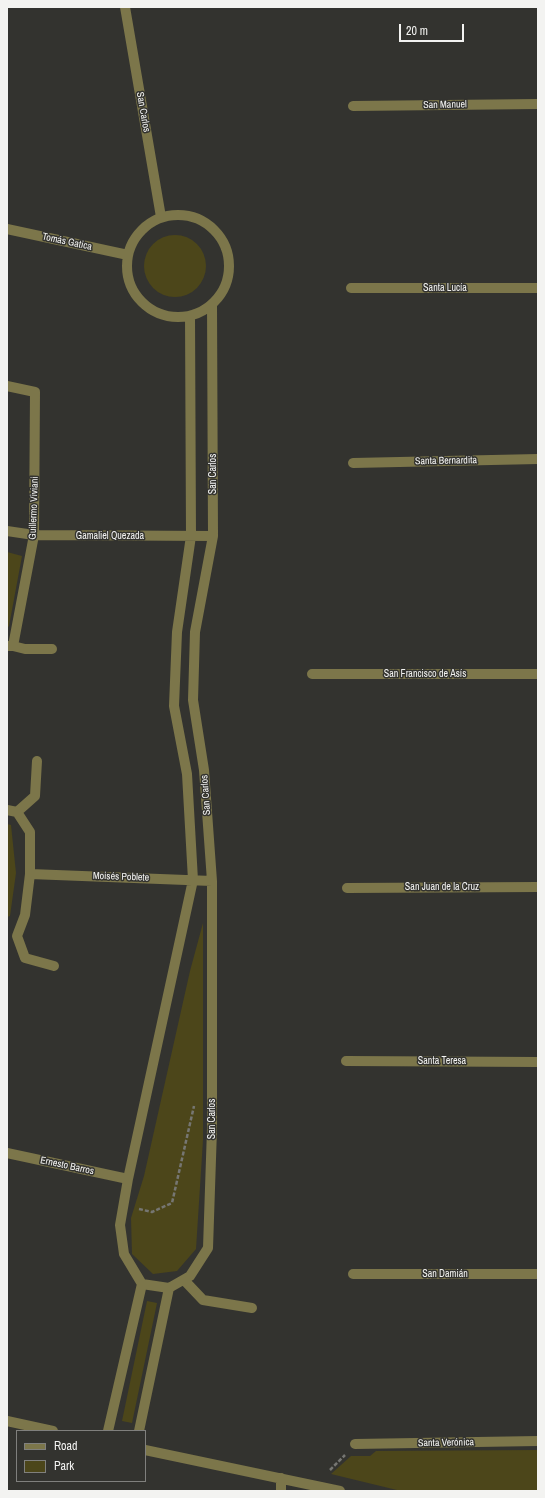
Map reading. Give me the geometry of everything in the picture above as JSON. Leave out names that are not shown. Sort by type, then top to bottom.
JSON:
[{"type":"street","name":"San Carlos","points":[[125,7],[162,217]]},
{"type":"street","name":"San Manuel","points":[[353,106],[538,104]]},
{"type":"street","points":[[177,215],[192,217],[206,224],[218,234],[225,247],[229,262],[228,278],[222,292],[212,304],[202,311],[190,316],[173,317],[156,312],[142,302],[132,289],[128,278],[128,255],[134,240],[143,228],[162,217],[177,215]]},
{"type":"street","name":"Tomás Gatica","points":[[7,229],[128,255]]},
{"type":"street","name":"Santa Lucía","points":[[351,288],[538,288]]},
{"type":"street","name":"San Carlos","points":[[169,1288],[190,1276],[208,1248],[212,1129],[212,881],[204,770],[193,700],[195,632],[213,536],[212,304]]},
{"type":"street","name":"San Carlos","points":[[142,1284],[124,1254],[120,1225],[128,1179],[193,880],[187,774],[174,706],[177,632],[191,536],[190,316]]},
{"type":"street","name":"Guillermo Viviani","points":[[7,386],[35,392],[34,535],[10,646]]},
{"type":"street","name":"Santa Bernardita","points":[[354,462],[538,459]]},
{"type":"street","name":"Gamaliel Quezada","points":[[7,531],[34,535],[213,536]]},
{"type":"street","points":[[10,646],[25,649],[52,649]]},
{"type":"street","name":"San Francisco de Asís","points":[[312,674],[538,674]]},
{"type":"street","points":[[37,762],[35,796],[12,811],[30,832],[30,874],[25,915],[12,936],[25,958],[54,966]]},
{"type":"street","name":"Moisés Poblete","points":[[30,874],[212,881]]},
{"type":"street","name":"San Juan de la Cruz","points":[[346,888],[538,887]]},
{"type":"street","name":"Santa Teresa","points":[[346,1061],[538,1062]]},
{"type":"street","name":"Ernesto Barros","points":[[7,1152],[128,1179]]},
{"type":"street","name":"San Damián","points":[[353,1274],[538,1274]]},
{"type":"street","points":[[184,1280],[203,1300],[252,1308]]},
{"type":"street","points":[[108,1430],[142,1284],[169,1288],[139,1430]]},
{"type":"street","points":[[7,1422],[48,1430]]},
{"type":"street","name":"Santa Verónica","points":[[355,1444],[538,1441]]},
{"type":"street","points":[[146,1450],[340,1491]]},
{"type":"street","points":[[282,1478],[282,1491]]},
{"type":"path","points":[[123,1206],[152,1212],[172,1203],[196,1099]]},
{"type":"path","points":[[330,1470],[355,1444]]},
{"type":"green space","points":[[175,235],[187,238],[197,244],[203,254],[206,266],[203,278],[197,288],[187,294],[175,297],[163,294],[153,288],[147,278],[144,266],[147,254],[153,244],[163,238]]},
{"type":"green space","points":[[7,552],[22,556],[9,626],[7,628]]},
{"type":"green space","points":[[7,824],[11,825],[16,873],[10,916],[7,917]]},
{"type":"green space","points":[[203,923],[203,1140],[196,1249],[177,1271],[153,1274],[132,1254],[131,1218],[144,1176],[190,971]]},
{"type":"green space","points":[[147,1301],[157,1303],[132,1423],[122,1421]]},
{"type":"green space","points":[[538,1450],[538,1491],[401,1491],[331,1474],[351,1456],[370,1456],[376,1451]]}]
